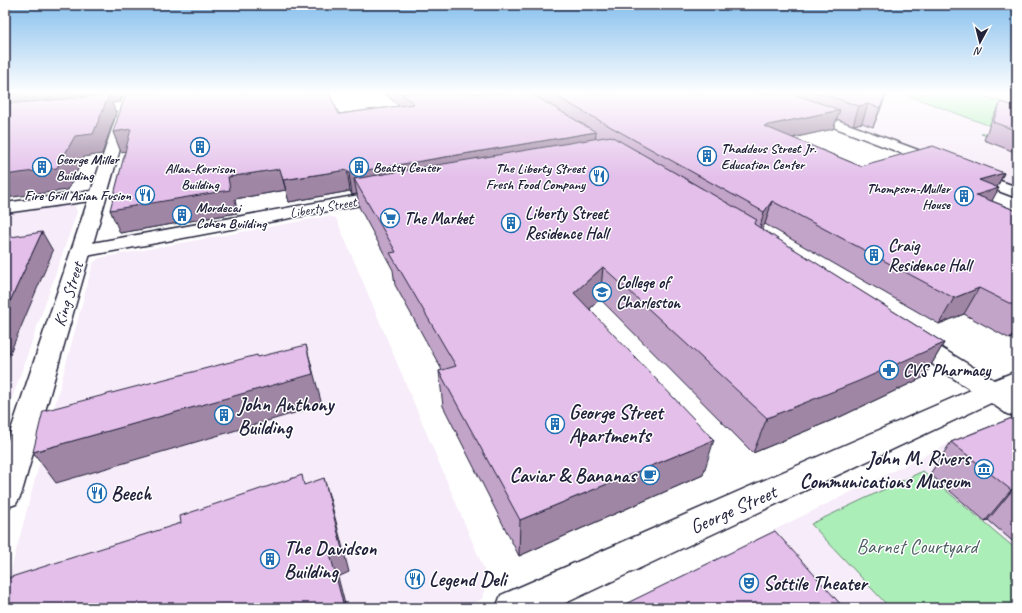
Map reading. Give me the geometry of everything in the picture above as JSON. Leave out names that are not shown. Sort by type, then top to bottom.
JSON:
[{"type":"street","name":"King Street","points":[[5,495],[120,122]]},
{"type":"street","points":[[829,122],[1017,193]]},
{"type":"street","name":"Liberty Street","points":[[81,251],[403,192]]},
{"type":"street","points":[[5,208],[98,195]]},
{"type":"street","points":[[896,330],[1009,393]]},
{"type":"street","name":"George Street","points":[[514,608],[1009,393]]},
{"type":"shaded area","points":[[839,122],[1017,122],[1017,189]]},
{"type":"shaded area","points":[[71,204],[75,206],[77,212],[5,419],[5,213]]},
{"type":"shaded area","points":[[329,216],[336,218],[488,579],[482,599],[463,608],[5,608],[5,592],[93,263],[99,258]]},
{"type":"shaded area","points":[[976,430],[1000,431],[1017,439],[1017,608],[617,608]]},
{"type":"green space","points":[[979,122],[1017,122],[1017,147],[981,134],[1001,130]]},
{"type":"green space","name":"Barnet Courtyard","points":[[923,471],[1017,550],[1017,608],[890,608],[811,524]]},
{"type":"building","points":[[5,122],[98,122],[93,134],[75,136],[57,168],[5,175]]},
{"type":"building","points":[[116,122],[578,122],[596,132],[349,173],[347,170],[283,180],[280,169],[228,177],[230,190],[110,210],[131,129],[113,132]]},
{"type":"building","points":[[601,122],[785,122],[764,126],[860,166],[933,146],[1004,173],[979,180],[999,188],[976,195],[1017,211],[1017,307],[979,288],[954,298],[772,201],[764,212]]},
{"type":"building","points":[[993,122],[1017,122],[1017,131]]},
{"type":"building","name":"College of Charleston","points":[[611,136],[757,220],[754,224],[944,343],[859,381],[767,418],[603,267],[574,293],[714,440],[520,520],[439,371],[456,366],[390,253],[396,252],[354,179]]},
{"type":"building","points":[[42,232],[5,312],[5,238]]},
{"type":"building","points":[[306,345],[313,374],[33,452],[43,411],[257,355],[258,357]]},
{"type":"building","points":[[1017,416],[1017,491],[1014,488],[1011,490],[951,442]]},
{"type":"building","points":[[302,475],[304,485],[324,478],[342,549],[330,554],[344,607],[5,608],[5,590],[8,578],[181,523],[180,516]]},
{"type":"building","points":[[775,531],[844,608],[617,608]]},
{"type":"place","name":"Allan-Kerrison Building","points":[[200,147]]},
{"type":"place","name":"Thaddeus Street Jr. Education Center","points":[[707,156]]},
{"type":"place","name":"George Miller Building","points":[[42,167]]},
{"type":"place","name":"Beatty Center","points":[[359,167]]},
{"type":"place","name":"The Liberty Street Fresh Food Company","points":[[599,176]]},
{"type":"place","name":"Fire Grill Asian Fusion","points":[[145,195]]},
{"type":"place","name":"Thompson-Muller House","points":[[964,196]]},
{"type":"place","name":"Mordecai Cohen Building","points":[[182,215]]},
{"type":"place","name":"The Market","points":[[390,218]]},
{"type":"place","name":"Liberty Street Residence Hall","points":[[511,223]]},
{"type":"place","name":"Craig Residence Hall","points":[[874,255]]},
{"type":"place","name":"College of Charleston","points":[[602,292]]},
{"type":"place","name":"CVS Pharmacy","points":[[889,370]]},
{"type":"place","name":"John Anthony Building","points":[[224,415]]},
{"type":"place","name":"George Street Apartments","points":[[555,424]]},
{"type":"place","name":"John M. Rivers Communications Museum","points":[[984,469]]},
{"type":"place","name":"Caviar & Bananas","points":[[650,475]]},
{"type":"place","name":"Beech","points":[[97,493]]},
{"type":"place","name":"The Davidson Building","points":[[270,559]]},
{"type":"place","name":"Legend Deli","points":[[415,579]]},
{"type":"place","name":"Sottile Theater","points":[[749,583]]}]
